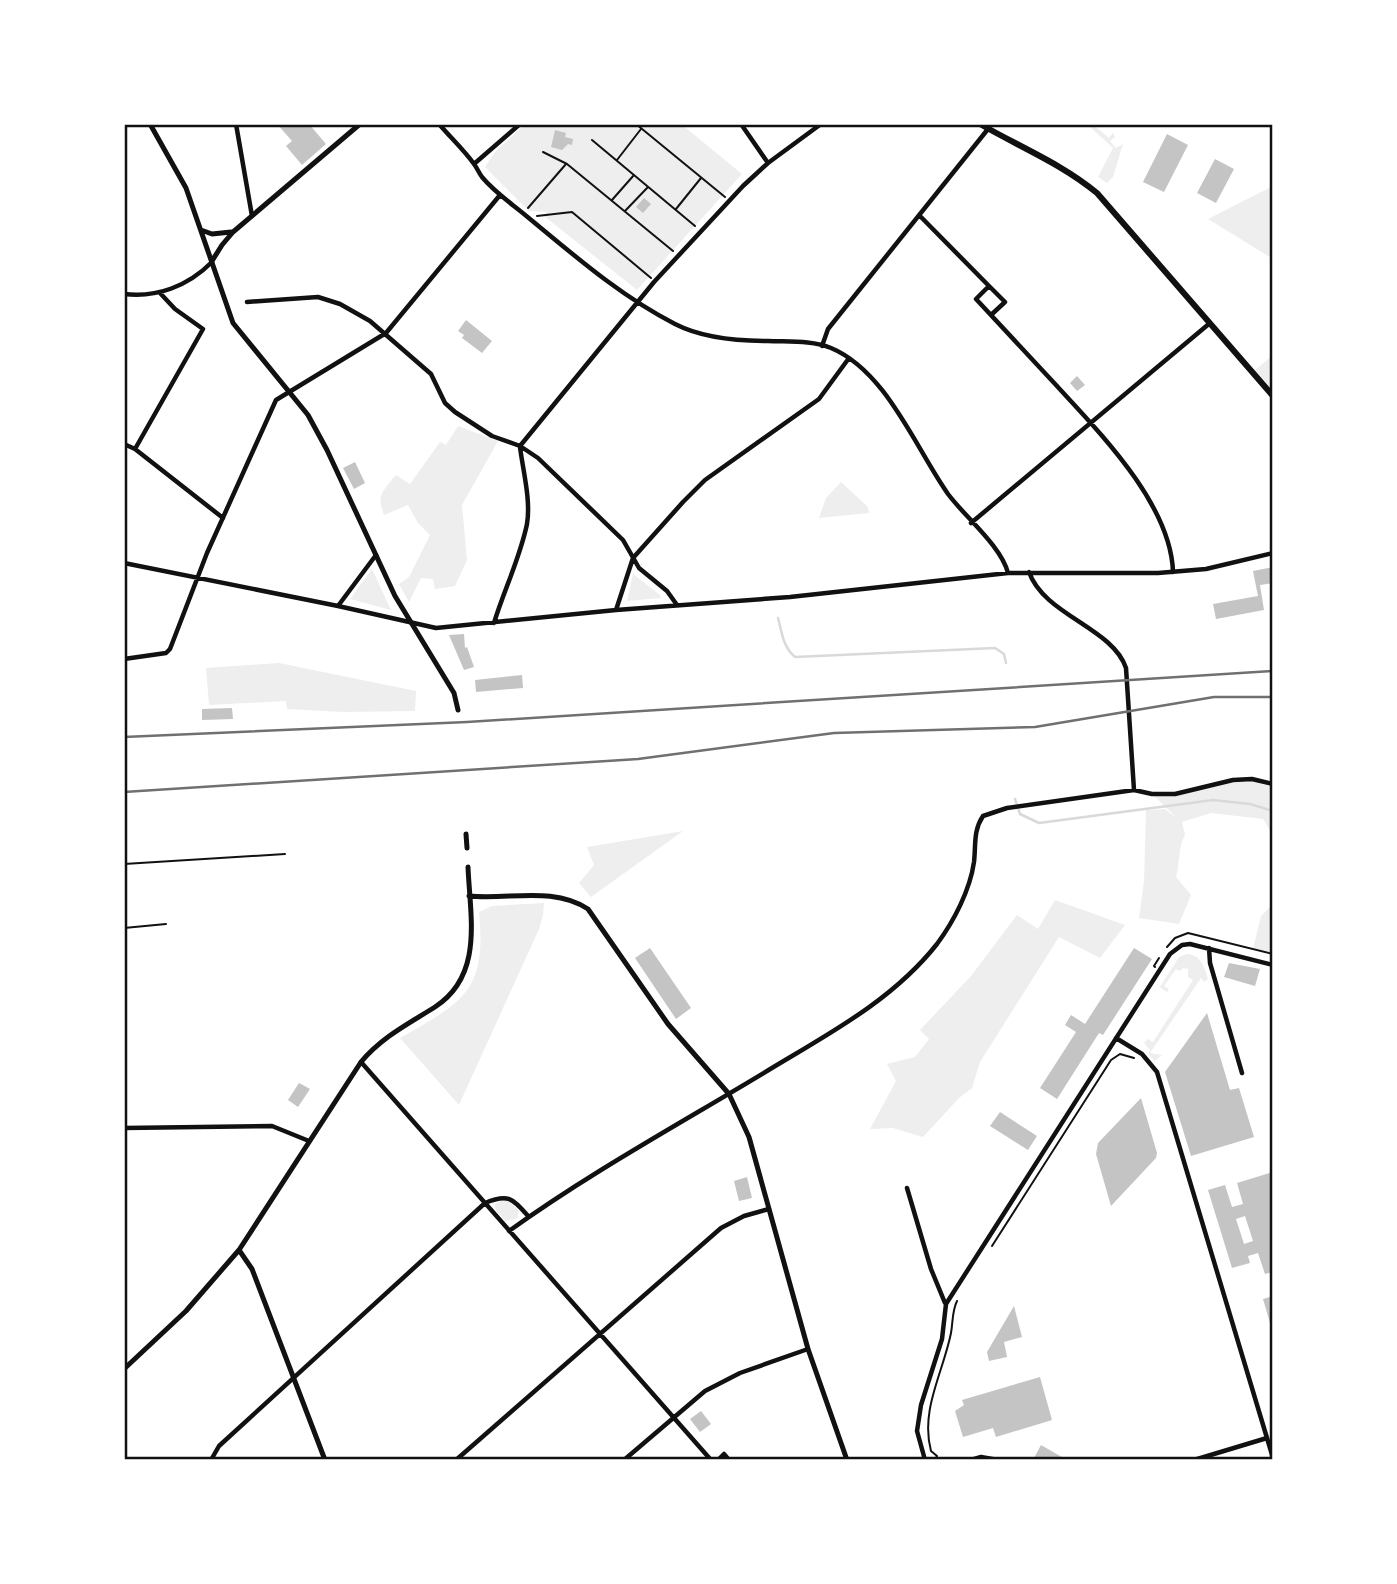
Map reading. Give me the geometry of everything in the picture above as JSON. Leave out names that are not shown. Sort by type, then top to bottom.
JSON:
[{"type":"main road","points":[[980,124],[1075,176],[1097,193],[1273,396]]},
{"type":"street","points":[[150,124],[180,175],[233,323],[308,415],[395,596],[454,693],[458,710]]},
{"type":"street","points":[[236,124],[252,217]]},
{"type":"street","points":[[124,294],[137,296],[160,293],[198,274],[212,261],[233,232],[360,124]]},
{"type":"street","points":[[439,124],[474,164],[480,176],[500,195],[639,304],[679,326],[706,334],[752,341],[822,345],[849,358],[886,396],[948,494],[998,551],[1008,573]]},
{"type":"street","points":[[474,164],[520,124]]},
{"type":"street","points":[[741,124],[768,163]]},
{"type":"street","points":[[494,623],[527,523],[520,446],[678,256],[768,163],[821,124]]},
{"type":"street","points":[[822,345],[828,329],[988,129]]},
{"type":"street","points":[[124,659],[166,653],[170,649],[197,578],[276,400],[386,333],[500,195]]},
{"type":"street","points":[[919,215],[1005,302],[991,315]]},
{"type":"street","points":[[201,230],[212,234],[233,232]]},
{"type":"street","points":[[989,286],[976,299],[1110,445],[1146,495],[1164,532],[1173,558],[1173,572]]},
{"type":"street","points":[[135,449],[204,329],[176,309],[160,293]]},
{"type":"street","points":[[247,302],[285,301],[307,297],[326,299],[364,316],[431,374],[445,404],[492,436],[520,446],[538,458],[623,540],[639,568],[667,591],[677,606]]},
{"type":"street","points":[[971,523],[1210,323]]},
{"type":"street","points":[[616,610],[633,558],[683,502],[705,480],[818,399],[849,358]]},
{"type":"street","points":[[124,444],[135,449],[223,518]]},
{"type":"street","points":[[124,564],[436,628],[616,610],[790,597],[1008,573],[1173,572],[1206,569],[1273,553]]},
{"type":"street","points":[[338,606],[376,555]]},
{"type":"street","points":[[1028,572],[1041,594],[1105,641],[1124,660],[1134,790]]},
{"type":"street","points":[[509,1231],[848,1022],[888,994],[914,970],[938,942],[957,911],[970,882],[974,863],[975,828],[983,816],[1007,808],[1134,790],[1152,794],[1175,794],[1233,779],[1252,779],[1273,784]]},
{"type":"street","points":[[466,834],[467,848]]},
{"type":"street","points":[[124,1369],[186,1311],[239,1250],[360,1062],[376,1044],[402,1025],[436,1006],[456,988],[468,967],[471,953],[468,867]]},
{"type":"street","points":[[469,896],[561,896],[588,909],[668,1024],[729,1094],[749,1137],[808,1349],[847,1460]]},
{"type":"street","points":[[925,1460],[916,1431],[921,1405],[942,1339],[946,1304],[1175,949],[1190,944],[1273,965]]},
{"type":"street","points":[[1209,948],[1210,963],[1242,1073]]},
{"type":"street","points":[[1116,1038],[1138,1051],[1157,1072],[1273,1458]]},
{"type":"street","points":[[360,1062],[711,1460]]},
{"type":"street","points":[[124,1128],[272,1126],[309,1141]]},
{"type":"street","points":[[907,1188],[931,1269],[946,1304]]},
{"type":"street","points":[[211,1460],[219,1446],[485,1203],[496,1198],[510,1198],[529,1217]]},
{"type":"street","points":[[456,1460],[721,1228],[744,1216],[769,1209]]},
{"type":"street","points":[[239,1250],[252,1269],[325,1460]]},
{"type":"street","points":[[624,1460],[705,1391],[740,1373],[808,1349]]},
{"type":"street","points":[[1194,1460],[1267,1438]]},
{"type":"street","points":[[718,1460],[724,1454],[729,1460]]},
{"type":"street","points":[[971,1460],[981,1457],[998,1460]]},
{"type":"lane","points":[[124,864],[285,854]]},
{"type":"lane","points":[[124,928],[166,924]]},
{"type":"path","points":[[636,124],[730,201]]},
{"type":"path","points":[[616,160],[642,129]]},
{"type":"path","points":[[592,140],[695,226]]},
{"type":"path","points":[[543,152],[567,164],[678,256]]},
{"type":"path","points":[[523,214],[567,164]]},
{"type":"path","points":[[611,201],[634,175]]},
{"type":"path","points":[[675,209],[701,177]]},
{"type":"path","points":[[624,212],[648,187]]},
{"type":"path","points":[[529,218],[572,212],[654,282]]},
{"type":"path","points":[[989,1251],[1111,1060],[1120,1054],[1133,1058],[1138,1051]]},
{"type":"path","points":[[935,1460],[937,1456],[931,1451],[927,1419],[957,1300]]},
{"type":"shaded area","points":[[525,124],[681,124],[742,174],[637,290],[544,216],[547,215],[546,212],[529,211],[485,167],[495,152]]},
{"type":"shaded area","points":[[1087,124],[1092,124],[1109,138],[1113,133],[1115,137],[1110,141],[1116,148],[1123,144],[1113,177],[1107,183],[1098,177],[1113,148]]},
{"type":"shaded area","points":[[1273,186],[1273,259],[1208,219]]},
{"type":"shaded area","points":[[1273,355],[1273,392],[1253,372]]},
{"type":"shaded area","points":[[458,426],[498,441],[462,505],[467,560],[455,586],[435,589],[433,579],[421,578],[409,602],[399,584],[409,577],[430,535],[418,523],[408,505],[384,515],[381,498],[384,489],[396,475],[410,484],[440,442],[446,445]]},
{"type":"shaded area","points":[[841,482],[868,507],[869,513],[819,518],[826,498]]},
{"type":"shaded area","points":[[372,569],[391,610],[350,599]]},
{"type":"shaded area","points":[[633,574],[660,595],[661,598],[627,601]]},
{"type":"shaded area","points":[[279,663],[416,691],[415,711],[343,712],[287,709],[286,701],[209,705],[206,668]]},
{"type":"shaded area","points":[[1252,779],[1273,784],[1273,835],[1263,819],[1211,813],[1182,822],[1185,835],[1176,877],[1191,895],[1179,924],[1139,918],[1144,881],[1146,810],[1165,809],[1178,819],[1152,794]]},
{"type":"shaded area","points":[[683,831],[591,897],[579,883],[594,865],[587,847]]},
{"type":"shaded area","points":[[1273,861],[1273,954],[1253,949],[1261,916],[1271,906]]},
{"type":"shaded area","points":[[1055,900],[1125,925],[1100,958],[1059,937],[980,1062],[972,1088],[959,1098],[923,1137],[893,1128],[870,1129],[896,1081],[887,1064],[915,1057],[929,1039],[920,1030],[971,976],[1017,915],[1038,929]]},
{"type":"shaded area","points":[[544,903],[539,929],[459,1105],[400,1038],[440,1014],[466,992],[474,978],[479,960],[479,912],[492,906]]},
{"type":"shaded area","points":[[1187,954],[1199,959],[1208,979],[1204,982],[1201,978],[1150,1053],[1162,1055],[1155,1061],[1148,1054],[1150,1050],[1144,1043],[1148,1039],[1153,1042],[1193,980],[1188,977],[1188,969],[1176,969],[1164,986],[1169,989],[1167,992],[1160,987],[1179,957]]},
{"type":"shaded area","points":[[503,1200],[509,1201],[518,1210],[518,1218],[505,1221],[495,1209],[495,1204]]},
{"type":"building","points":[[277,124],[309,124],[326,144],[302,165],[286,146],[292,141]]},
{"type":"building","points":[[555,130],[566,133],[565,137],[573,139],[572,145],[568,144],[562,150],[551,147]]},
{"type":"building","points":[[1167,134],[1188,145],[1164,192],[1143,182]]},
{"type":"building","points":[[1215,159],[1234,169],[1216,203],[1197,193]]},
{"type":"building","points":[[644,198],[651,204],[643,213],[636,207]]},
{"type":"building","points":[[466,320],[492,341],[482,353],[462,338],[464,335],[458,331]]},
{"type":"building","points":[[1077,376],[1085,385],[1077,391],[1070,383]]},
{"type":"building","points":[[355,462],[365,483],[354,489],[343,468]]},
{"type":"building","points":[[1273,567],[1273,583],[1260,585],[1264,610],[1216,619],[1213,604],[1258,596],[1253,571]]},
{"type":"building","points":[[464,634],[465,648],[467,647],[474,667],[464,670],[449,635]]},
{"type":"building","points":[[522,675],[523,688],[476,692],[475,680]]},
{"type":"building","points":[[232,708],[233,719],[202,720],[202,709]]},
{"type":"building","points":[[650,948],[691,1008],[676,1019],[635,958]]},
{"type":"building","points":[[1134,948],[1152,959],[1103,1035],[1099,1033],[1057,1099],[1040,1088],[1076,1032],[1065,1025],[1071,1015],[1085,1024]]},
{"type":"building","points":[[1229,963],[1260,969],[1255,986],[1224,977]]},
{"type":"building","points":[[1207,1013],[1230,1090],[1239,1088],[1254,1137],[1191,1156],[1165,1072]]},
{"type":"building","points":[[299,1083],[310,1089],[298,1107],[288,1100]]},
{"type":"building","points":[[1141,1098],[1157,1153],[1156,1158],[1111,1206],[1096,1154],[1098,1143]]},
{"type":"building","points":[[1000,1112],[1037,1136],[1028,1150],[990,1126]]},
{"type":"building","points":[[1273,1172],[1273,1272],[1265,1274],[1258,1253],[1248,1256],[1250,1263],[1232,1268],[1208,1190],[1225,1185],[1232,1207],[1243,1204],[1237,1183]],"holes":[[[1245,1216],[1253,1241],[1244,1244],[1236,1219]]]},
{"type":"building","points":[[747,1177],[752,1198],[739,1201],[734,1181]]},
{"type":"building","points":[[1273,1296],[1273,1330],[1272,1330],[1263,1299]]},
{"type":"building","points":[[1014,1306],[1022,1337],[1004,1342],[1007,1357],[989,1361],[987,1352]]},
{"type":"building","points":[[1040,1377],[1052,1420],[996,1437],[993,1428],[963,1437],[955,1411],[964,1405],[962,1400]]},
{"type":"building","points":[[701,1411],[711,1424],[700,1432],[690,1419]]},
{"type":"building","points":[[1041,1445],[1067,1460],[1033,1460]]},
{"type":"waterway","points":[[778,618],[785,644],[795,657],[995,648],[1004,654],[1006,663]]},
{"type":"waterway","points":[[1015,799],[1020,814],[1039,823],[1213,800],[1250,804],[1273,811]]},
{"type":"railway","points":[[124,737],[467,722],[1273,671]]},
{"type":"railway","points":[[124,792],[638,759],[834,733],[1035,727],[1214,697],[1273,697]]}]
